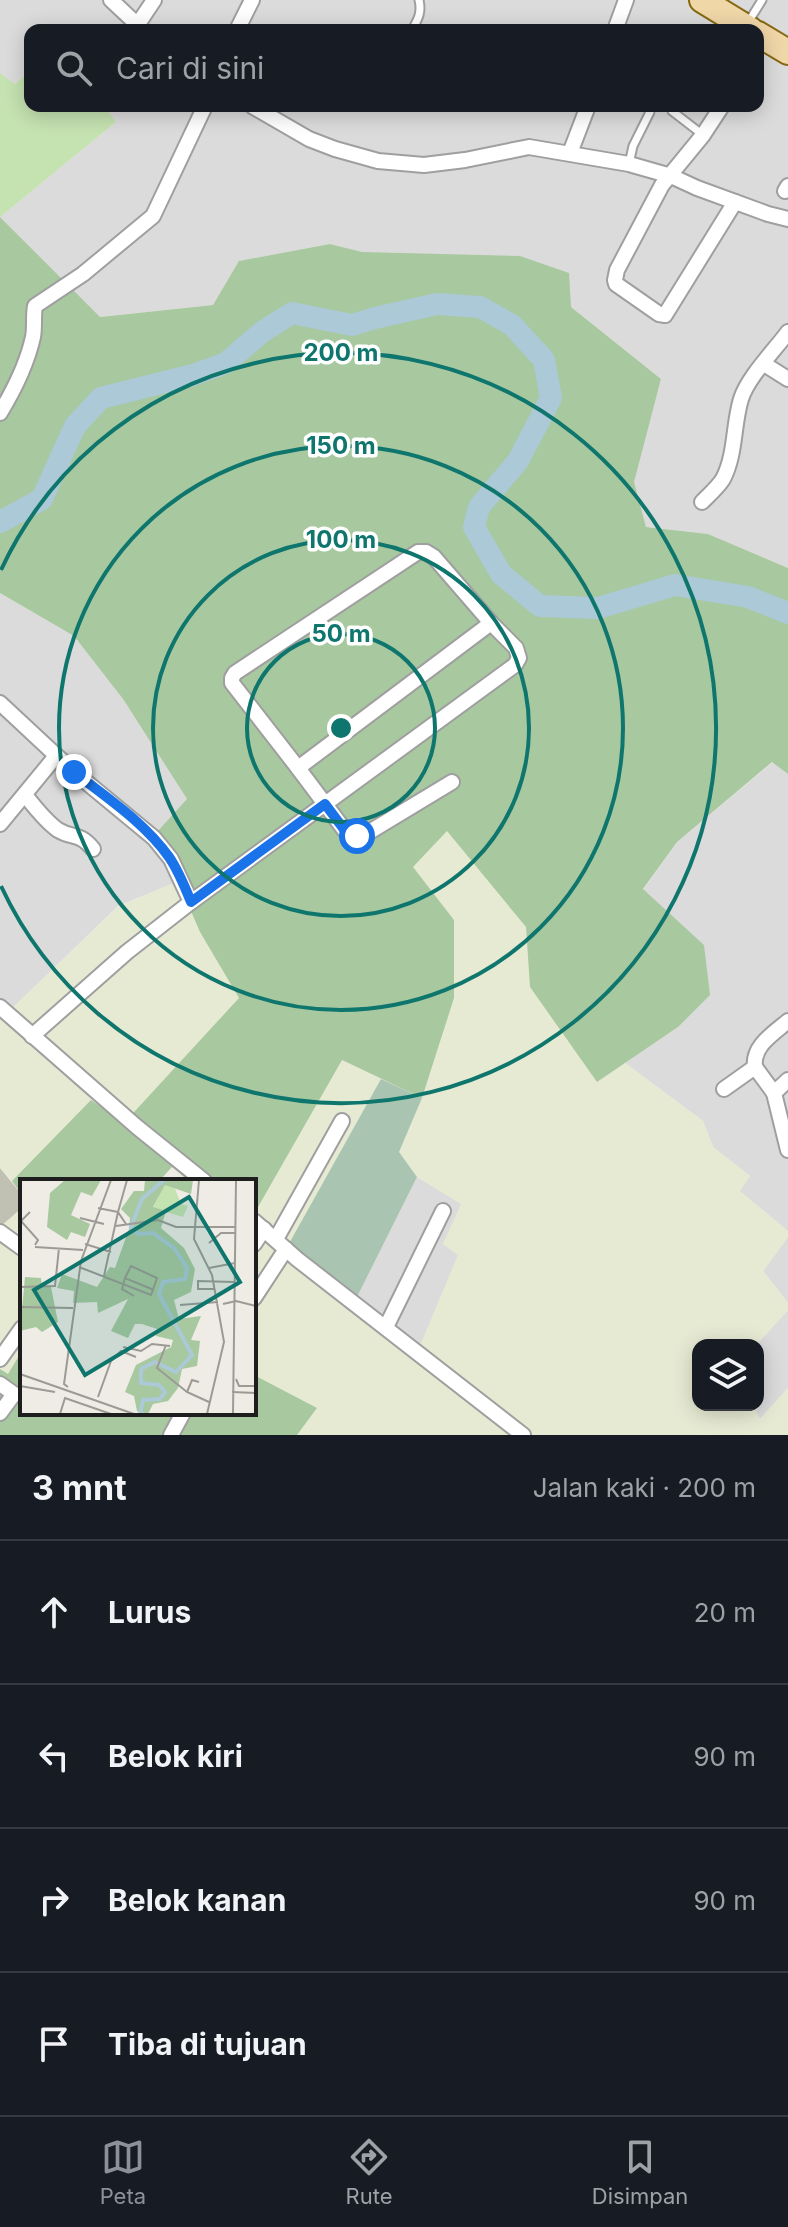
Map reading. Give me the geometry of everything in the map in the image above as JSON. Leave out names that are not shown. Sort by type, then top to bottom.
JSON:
[{"type":"main road","points":[[702,0],[738,24]]},
{"type":"main road","points":[[764,40],[788,52]]},
{"type":"street","points":[[111,0],[137,24]]},
{"type":"street","points":[[142,24],[154,0]]},
{"type":"street","points":[[240,24],[252,0]]},
{"type":"street","points":[[617,24],[626,0]]},
{"type":"street","points":[[0,413],[28,356],[35,306],[83,274],[153,216],[202,112]]},
{"type":"street","points":[[262,112],[309,139],[378,161],[424,165],[529,147],[629,164],[788,219]]},
{"type":"street","points":[[570,153],[586,112]]},
{"type":"street","points":[[718,112],[662,185],[617,270],[616,284],[665,315],[735,202]]},
{"type":"street","points":[[702,502],[722,481],[728,466],[742,397],[753,376],[788,332]]},
{"type":"street","points":[[764,364],[788,379]]},
{"type":"street","points":[[32,1036],[127,952],[191,902],[325,804],[515,665],[519,658],[516,648],[434,557],[418,552],[235,673],[232,683],[298,768],[325,804],[346,832],[357,836],[366,834],[452,782]]},
{"type":"street","points":[[298,768],[491,623]]},
{"type":"street","points":[[0,703],[56,756],[154,838],[171,859],[191,902]]},
{"type":"street","points":[[0,824],[56,756]]},
{"type":"street","points":[[25,795],[55,828],[85,840],[93,849]]},
{"type":"street","points":[[0,1007],[199,1179]]},
{"type":"street","points":[[788,1021],[757,1050],[754,1062],[774,1093],[788,1150]]},
{"type":"street","points":[[724,1089],[755,1067]]},
{"type":"street","points":[[774,1093],[788,1080]]},
{"type":"street","points":[[256,1294],[342,1121]]},
{"type":"street","points":[[386,1327],[443,1211]]},
{"type":"street","points":[[259,1225],[523,1435]]},
{"type":"street","points":[[0,1232],[20,1247]]},
{"type":"street","points":[[0,1359],[20,1331]]},
{"type":"street","points":[[0,1384],[14,1394],[0,1413]]},
{"type":"street","points":[[171,1435],[182,1415]]},
{"type":"lane","points":[[415,24],[420,16],[419,0]]},
{"type":"lane","points":[[758,24],[762,0]]},
{"type":"lane","points":[[629,164],[633,146],[650,112]]},
{"type":"lane","points":[[673,112],[703,135]]},
{"type":"shaded area","points":[[0,0],[788,0],[788,568],[708,534],[646,527],[633,482],[661,379],[571,307],[330,244],[240,261],[213,305],[99,317],[0,217],[116,122],[109,112],[764,112],[764,24],[24,24],[24,76],[15,84],[0,73]]},
{"type":"shaded area","points":[[0,593],[74,636],[123,699],[187,799],[179,881],[118,906],[0,1020]]},
{"type":"shaded area","points":[[773,762],[788,774],[788,1231],[739,1191],[750,1176],[713,1147],[703,1121],[625,1063],[678,1027],[704,945],[643,890],[677,842]]},
{"type":"shaded area","points":[[447,830],[526,927],[530,987],[598,1081],[625,1063],[703,1121],[713,1147],[750,1176],[740,1191],[788,1231],[788,1237],[763,1271],[788,1303],[788,1310],[761,1339],[692,1339],[692,1411],[755,1411],[760,1419],[788,1388],[788,1435],[297,1435],[317,1408],[256,1376],[256,1210],[342,1060],[381,1079],[287,1249],[414,1360],[458,1255],[443,1244],[461,1204],[417,1177],[399,1152],[422,1098],[454,998],[454,920],[413,867]]},
{"type":"shaded area","points":[[179,881],[200,932],[240,998],[124,1124],[91,1101],[12,1181],[0,1168],[0,1020],[119,906]]},
{"type":"shaded area","points":[[0,1168],[20,1193],[20,1210],[0,1227]]},
{"type":"shaded area","points":[[417,1177],[462,1204],[443,1244],[459,1255],[414,1361],[352,1307]]},
{"type":"shaded area","points":[[20,1210],[20,1354],[8,1374],[0,1369],[0,1227]]},
{"type":"shaded area","points":[[788,1237],[788,1303],[763,1271]]},
{"type":"shaded area","points":[[788,1310],[788,1388],[760,1419],[755,1411],[764,1411],[764,1339],[761,1339]]},
{"type":"green space","points":[[0,73],[15,84],[24,76],[24,112],[109,112],[116,122],[0,217]]},
{"type":"green space","points":[[0,217],[100,317],[213,305],[239,261],[330,244],[362,252],[520,256],[569,273],[571,307],[661,379],[634,482],[646,527],[708,534],[788,568],[788,774],[772,762],[677,842],[643,889],[704,945],[710,995],[678,1027],[597,1082],[530,987],[526,927],[447,831],[413,867],[454,920],[454,998],[422,1098],[342,1060],[256,1210],[256,1179],[187,1179],[172,1167],[161,1179],[20,1179],[20,1192],[12,1181],[91,1100],[124,1123],[239,998],[200,932],[157,832],[187,799],[123,699],[74,636],[0,593]]},
{"type":"green space","points":[[381,1079],[422,1098],[399,1152],[417,1177],[352,1307],[286,1249]]},
{"type":"green space","points":[[20,1354],[20,1415],[256,1415],[256,1376],[317,1408],[297,1435],[0,1435],[0,1369],[8,1374]]},
{"type":"waterway","points":[[0,522],[42,499],[75,426],[101,398],[193,375],[226,363],[262,332],[292,313],[352,325],[437,304],[480,307],[512,325],[544,360],[551,398],[518,461],[479,507],[474,527],[501,574],[540,606],[598,608],[675,585],[748,597],[788,613]]},
{"type":"route","points":[[74,772],[154,838],[171,859],[191,902],[325,804],[346,832],[357,836]]}]
